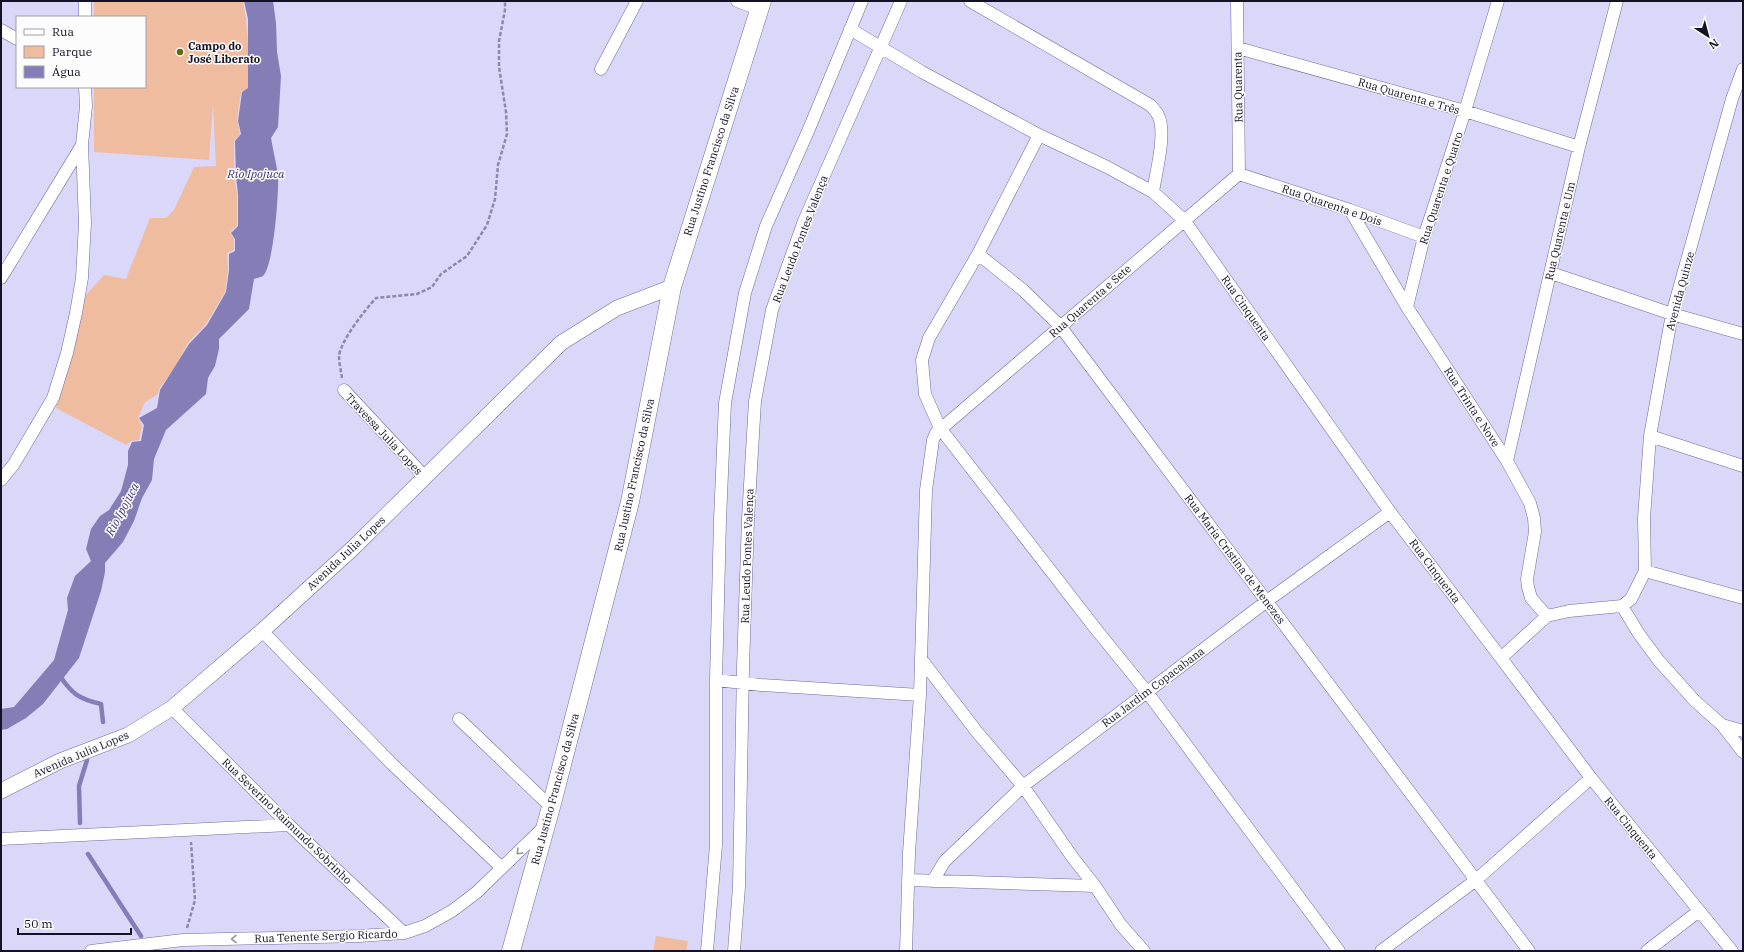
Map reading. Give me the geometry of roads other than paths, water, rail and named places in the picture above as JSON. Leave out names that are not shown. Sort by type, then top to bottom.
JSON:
[{"type":"main road","name":"Rua Justino Francisco da Silva","points":[[511,951],[549,816],[630,502],[672,287],[760,5]]},
{"type":"street","points":[[85,1],[86,16]]},
{"type":"street","points":[[601,69],[637,1]]},
{"type":"street","points":[[737,1],[760,5]]},
{"type":"street","points":[[707,951],[716,845],[716,680],[720,520],[725,404],[745,293],[766,226],[809,129],[862,1]]},
{"type":"street","name":"Rua Leudo Pontes Valença","points":[[734,951],[739,887],[748,519],[755,401],[772,310],[804,221],[901,1]]},
{"type":"street","points":[[970,1],[1150,105],[1158,114],[1161,122],[1161,137],[1153,192]]},
{"type":"street","name":"Rua Quarenta","points":[[1237,1],[1239,174]]},
{"type":"street","name":"Rua Quarenta e Quatro","points":[[1407,307],[1424,237],[1465,112],[1498,1]]},
{"type":"street","name":"Rua Quarenta e Um","points":[[1507,461],[1579,147],[1617,1]]},
{"type":"street","name":"Rua Cinquenta","points":[[850,28],[922,72],[1039,135],[1107,167],[1153,192],[1184,220],[1390,512],[1591,778],[1732,951]]},
{"type":"street","points":[[3,34],[16,39]]},
{"type":"street","name":"Rua Quarenta e Três","points":[[1238,48],[1465,112],[1579,147]]},
{"type":"street","name":"Avenida Quinze","points":[[1645,571],[1644,518],[1650,436],[1672,314],[1732,99],[1743,69]]},
{"type":"street","points":[[1,480],[14,464],[53,398],[72,333],[82,278],[85,223],[82,144],[86,106],[86,88]]},
{"type":"street","points":[[1039,135],[978,254],[929,338],[922,360],[925,394],[940,428],[1095,628],[1147,692],[1339,951]]},
{"type":"street","points":[[1,278],[82,144]]},
{"type":"street","name":"Rua Quarenta e Dois","points":[[1239,174],[1350,210],[1424,237]]},
{"type":"street","name":"Rua Quarenta e Sete","points":[[940,428],[1239,174]]},
{"type":"street","name":"Rua Trinta e Nove","points":[[1350,210],[1407,307],[1507,461],[1530,503],[1534,518],[1534,548],[1528,579],[1528,588],[1531,598],[1546,616]]},
{"type":"street","name":"Rua Maria Cristina de Menezes","points":[[978,254],[1023,290],[1060,326],[1529,951]]},
{"type":"street","points":[[1551,273],[1672,314],[1743,334]]},
{"type":"street","name":"Avenida Julia Lopes","points":[[1,792],[60,761],[128,735],[172,708],[262,631],[352,549],[561,343],[617,308],[672,287]]},
{"type":"street","name":"Travessa Julia Lopes","points":[[344,390],[425,477]]},
{"type":"street","points":[[906,951],[909,853],[920,694],[926,490],[933,440],[940,428]]},
{"type":"street","points":[[1650,436],[1743,466]]},
{"type":"street","name":"Rua Jardim Copacabana","points":[[933,881],[944,862],[1022,786],[1267,601],[1390,512]]},
{"type":"street","points":[[1501,658],[1546,616],[1569,611],[1622,606],[1631,598],[1645,571],[1743,598]]},
{"type":"street","points":[[1622,606],[1639,634],[1659,661],[1695,700],[1722,725],[1743,752]]},
{"type":"street","points":[[262,631],[392,764],[502,868]]},
{"type":"street","points":[[921,659],[977,732],[1022,786],[1095,886],[1121,925],[1144,951]]},
{"type":"street","points":[[716,680],[920,694]]},
{"type":"street","name":"Rua Severino Raimundo Sobrinho","points":[[172,708],[289,825],[404,933]]},
{"type":"street","points":[[459,719],[549,816]]},
{"type":"street","points":[[1722,725],[1743,731]]},
{"type":"street","points":[[1381,951],[1476,880],[1591,778]]},
{"type":"street","name":"Rua Tenente Sergio Ricardo","points":[[91,951],[183,940],[359,936],[404,933],[425,926],[452,911],[477,892],[502,868],[549,816]]},
{"type":"street","points":[[1,839],[289,825]]},
{"type":"street","points":[[909,880],[1095,886]]},
{"type":"street","points":[[1647,951],[1699,911]]},
{"type":"water","name":"Rio Ipojuca","points":[[244,1],[273,1],[276,23],[277,52],[281,76],[278,127],[271,138],[278,175],[277,212],[273,244],[267,269],[263,276],[254,279],[249,309],[219,339],[219,349],[215,366],[208,378],[206,394],[166,430],[154,459],[152,480],[142,498],[134,521],[123,542],[105,563],[105,572],[101,591],[79,658],[43,704],[26,718],[7,729],[1,730],[1,709],[14,707],[54,660],[68,610],[67,598],[75,576],[91,561],[86,549],[91,529],[100,516],[109,510],[121,491],[128,465],[128,451],[132,442],[141,441],[144,425],[139,418],[157,408],[160,390],[189,344],[207,325],[226,292],[229,270],[229,254],[235,251],[235,239],[231,233],[238,226],[235,141],[241,134],[238,121],[242,92],[248,88],[248,19]]},
{"type":"waterway","points":[[60,676],[68,687],[77,695],[101,704],[103,722]]},
{"type":"waterway","points":[[80,823],[79,786],[87,760]]},
{"type":"waterway","points":[[88,854],[141,936]]},
{"type":"place","name":"Campo do José Liberato","points":[[180,52]]}]
